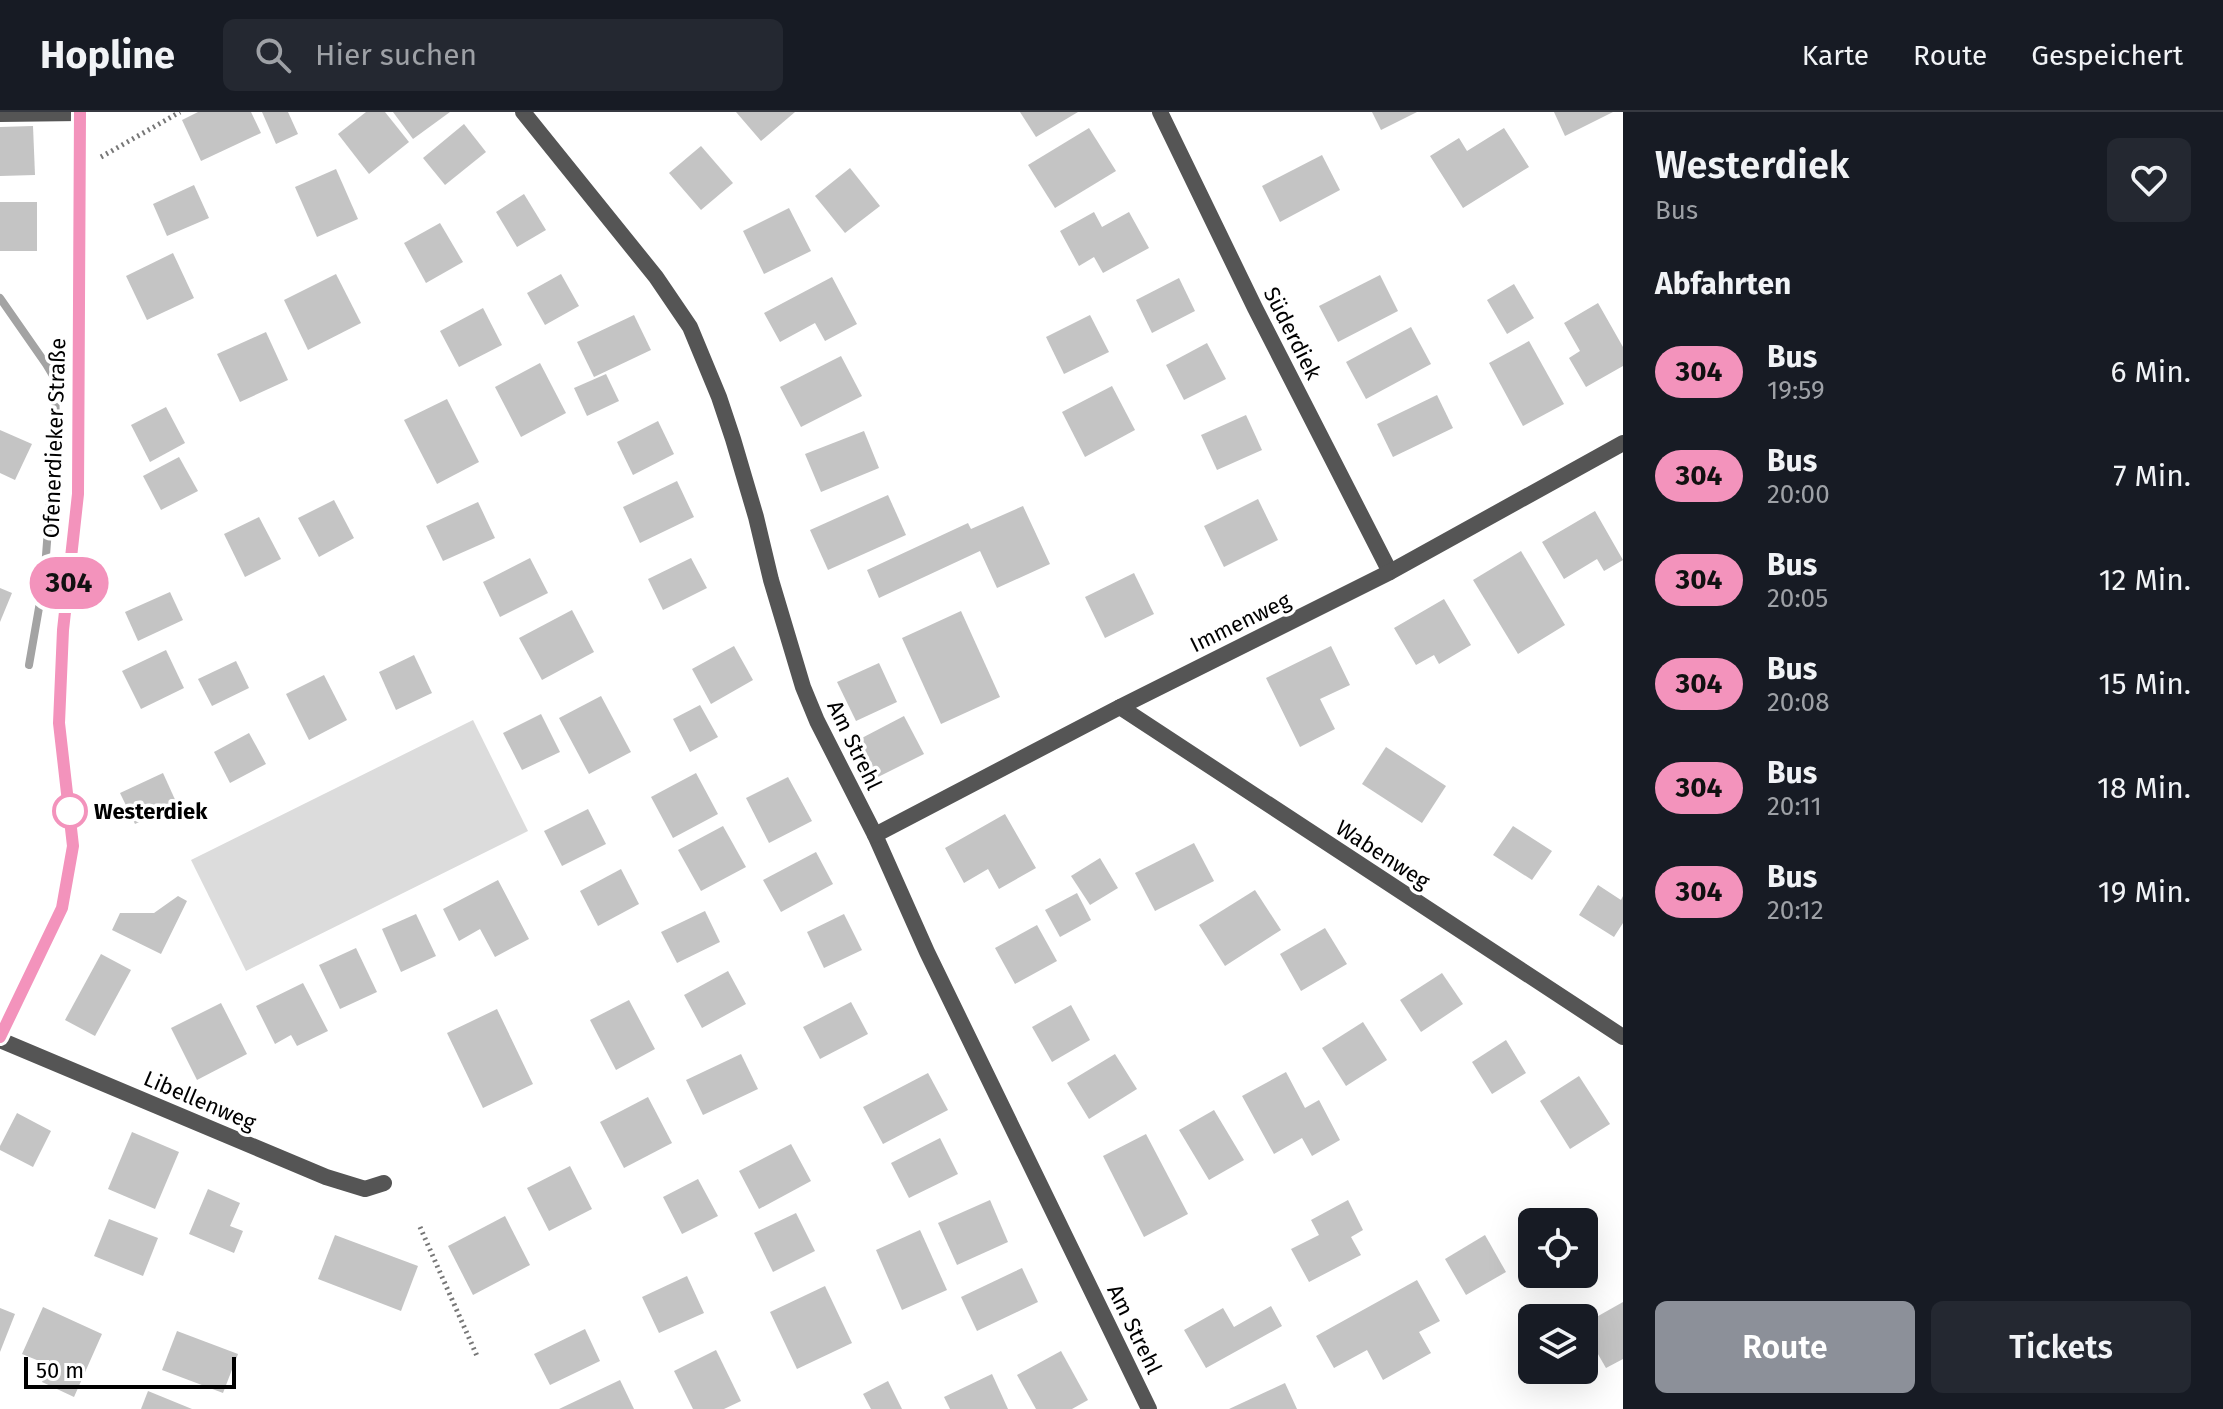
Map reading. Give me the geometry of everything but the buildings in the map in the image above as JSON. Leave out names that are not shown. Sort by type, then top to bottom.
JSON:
[{"type":"street","name":"Ofenerdieker Straße","points":[[0,1039],[62,908],[73,846],[59,723],[63,630],[78,494],[80,112]]},
{"type":"street","points":[[0,114],[80,112]]},
{"type":"street","name":"Am Strehl","points":[[523,112],[656,277],[690,327],[733,439],[775,595],[803,687],[817,721],[875,835],[927,952],[1149,1409]]},
{"type":"street","name":"Süderdiek","points":[[1160,112],[1255,308],[1390,572]]},
{"type":"street","name":"Immenweg","points":[[875,835],[1120,707],[1390,572],[1623,443]]},
{"type":"street","name":"Wabenweg","points":[[1120,707],[1623,1037]]},
{"type":"street","name":"Libellenweg","points":[[0,1039],[326,1177],[365,1189],[384,1183]]},
{"type":"path","points":[[80,168],[180,112]]},
{"type":"path","points":[[420,1227],[477,1356]]},
{"type":"shaded area","points":[[473,720],[528,831],[246,971],[191,860]]},
{"type":"waterway","points":[[0,298],[55,379],[56,428]]},
{"type":"waterway","points":[[44,582],[54,449]]},
{"type":"waterway","points":[[29,665],[40,602]]},
{"type":"bus line","name":"304","points":[[0,1037],[62,908],[73,846],[59,723],[63,630],[78,494],[80,112]]},
{"type":"place","name":"Westerdiek","points":[[70,811]]}]
